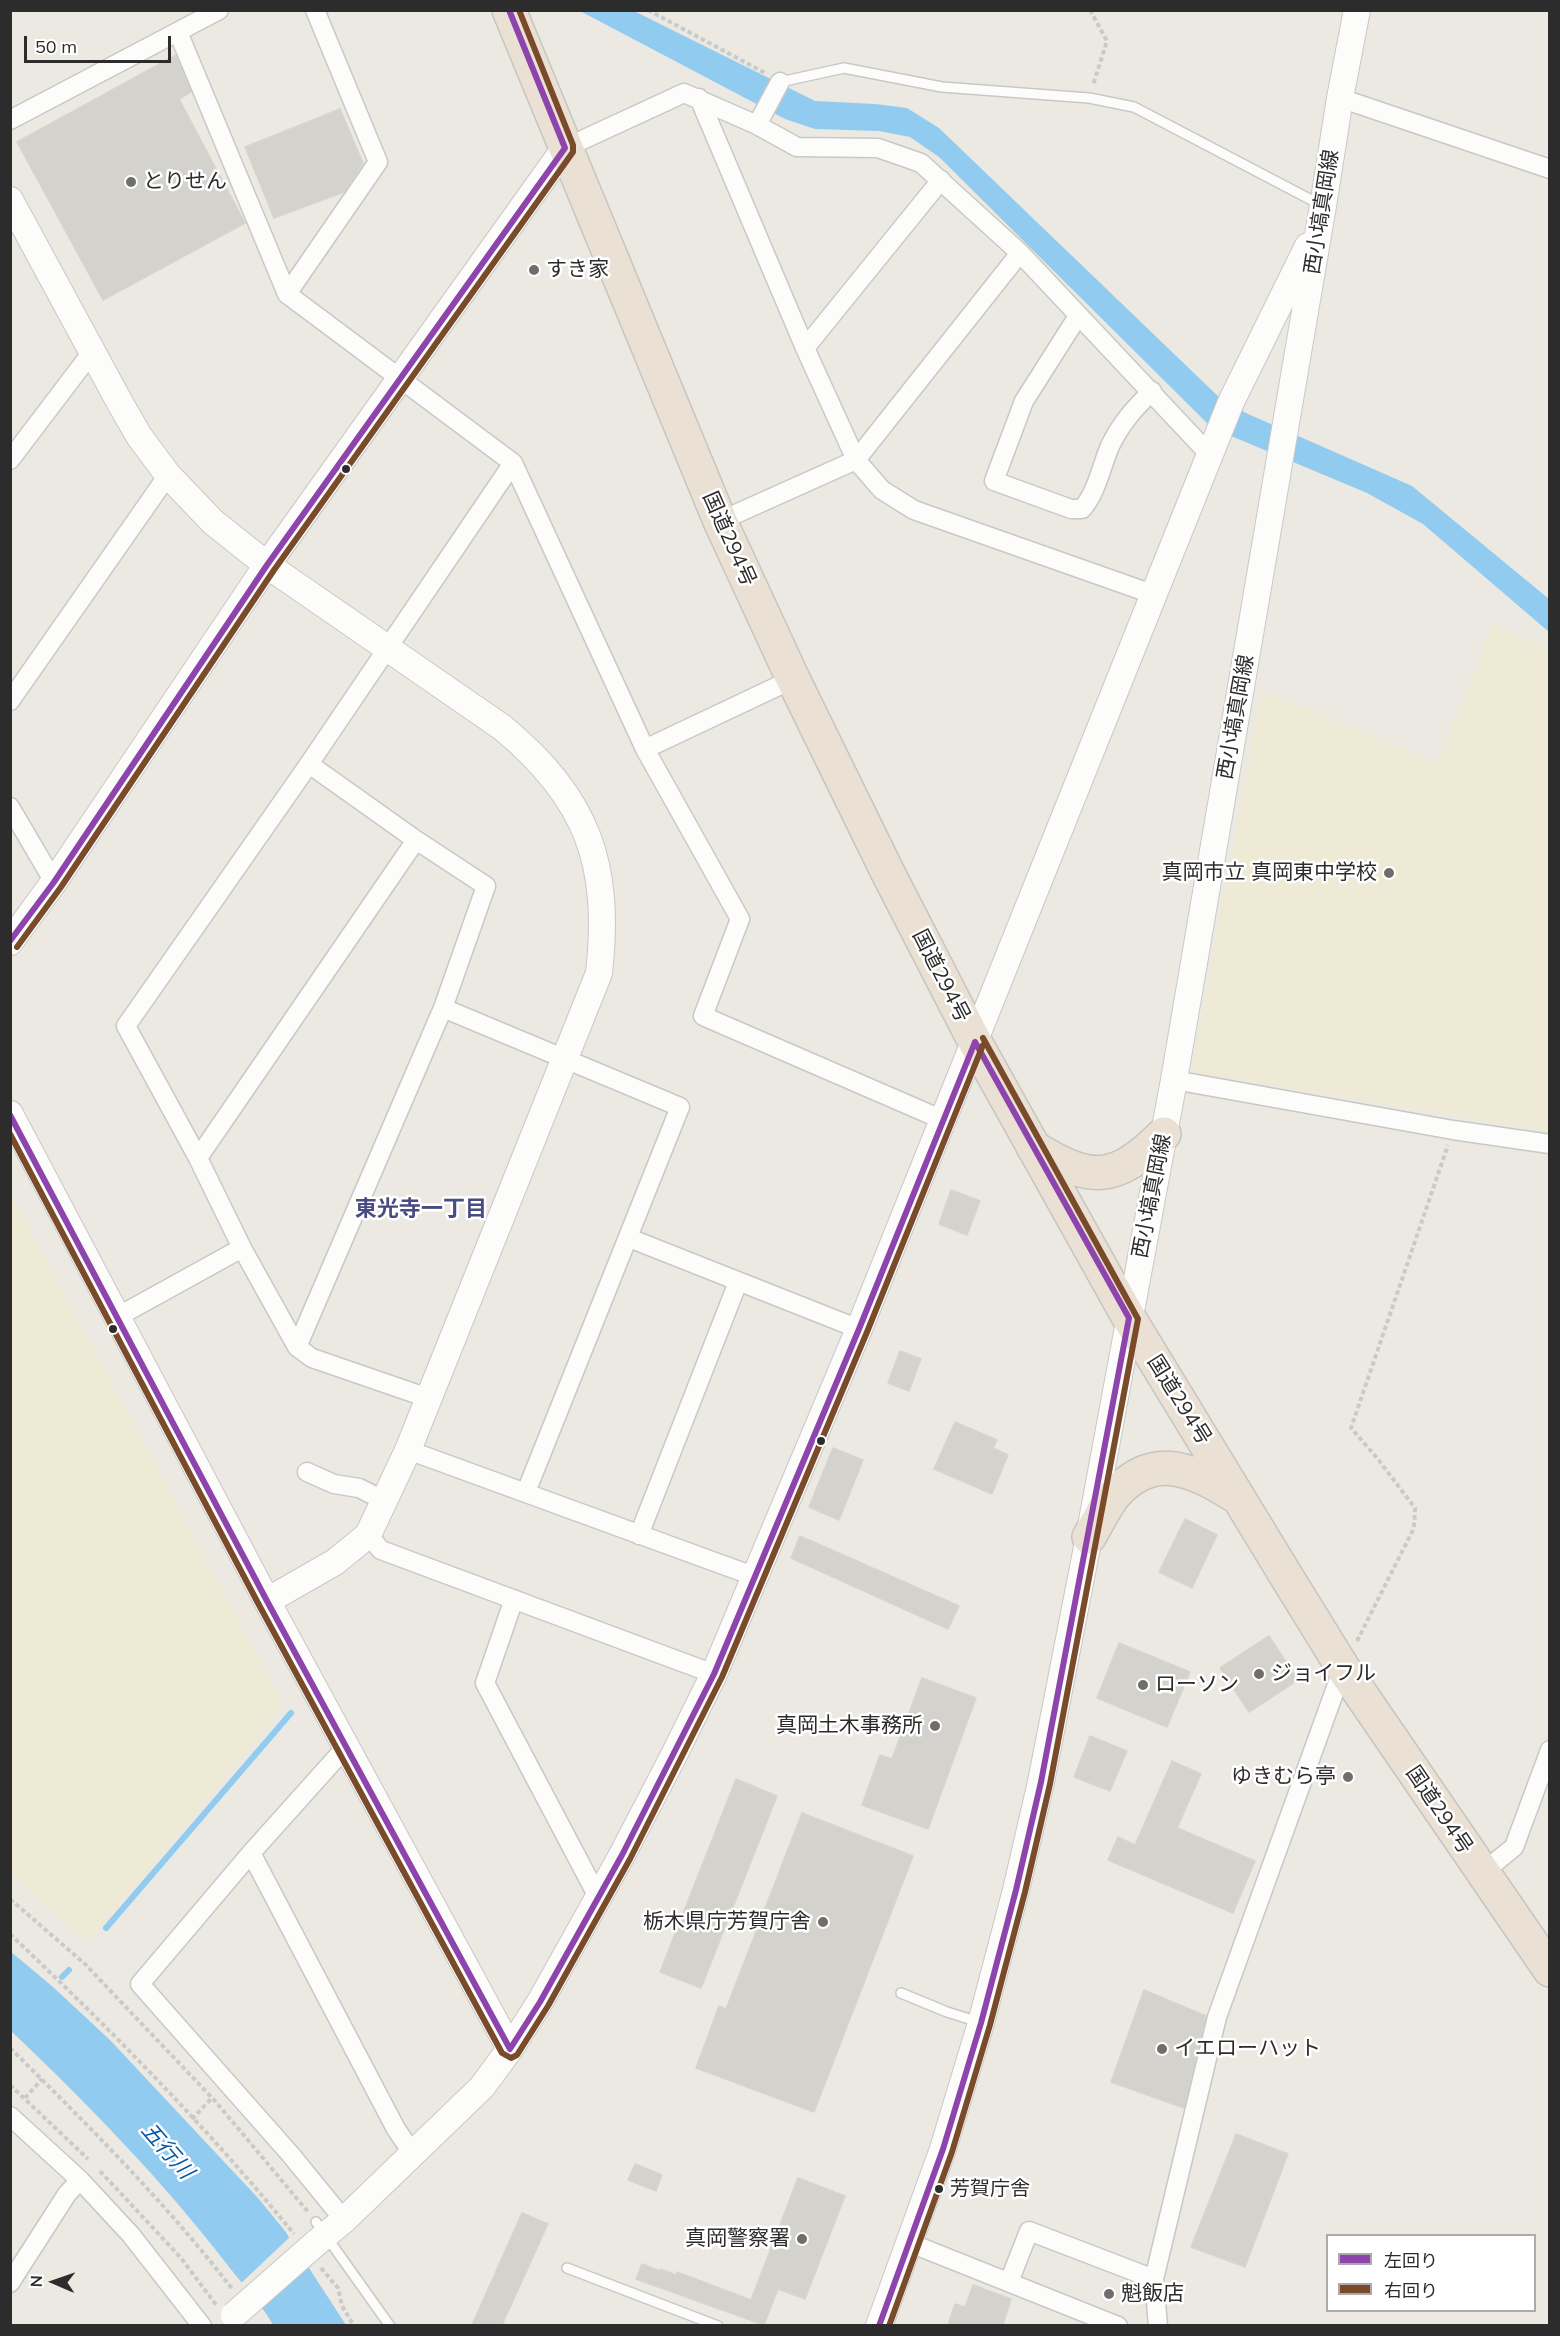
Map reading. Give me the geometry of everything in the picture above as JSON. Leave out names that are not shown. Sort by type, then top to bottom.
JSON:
[{"type":"highway","name":"国道294号","points":[[509,10],[720,521],[793,679],[888,873],[975,1042],[1129,1318],[1343,1668],[1550,1970]]},
{"type":"highway","points":[[1034,1147],[1060,1164],[1080,1172],[1109,1171],[1124,1167],[1143,1154],[1164,1134]]},
{"type":"highway","points":[[1089,1537],[1115,1495],[1131,1480],[1148,1471],[1168,1467],[1186,1470],[1209,1480],[1241,1499]]},
{"type":"street","points":[[10,120],[219,10]]},
{"type":"street","points":[[287,294],[378,162],[315,10]]},
{"type":"street","name":"西小塙真岡線","points":[[879,2325],[943,2149],[981,2023],[1016,1890],[1041,1782],[1174,1080],[1357,10]]},
{"type":"street","points":[[178,32],[287,294],[513,463],[645,749],[740,919],[703,1016],[943,1120]]},
{"type":"street","points":[[757,124],[780,82]]},
{"type":"street","points":[[10,942],[54,882],[267,565],[565,148],[684,93],[757,124],[797,147],[879,148],[921,163],[1020,253],[1210,455]]},
{"type":"street","points":[[699,98],[805,348],[856,460],[882,490],[914,510],[1155,595]]},
{"type":"street","points":[[1340,99],[1550,169]]},
{"type":"street","points":[[805,348],[941,180]]},
{"type":"street","points":[[10,200],[139,436],[168,475],[213,522],[267,565],[503,728],[530,750],[554,776],[582,821],[596,858],[602,899],[603,936],[599,973],[408,1450],[368,1535],[335,1562],[267,1601]]},
{"type":"street","points":[[231,2310],[319,2237],[413,2154],[482,2087],[540,2002],[674,1755],[714,1674],[859,1329],[1231,402],[1305,253],[1323,206]]},
{"type":"street","points":[[720,521],[856,460],[1020,253]]},
{"type":"street","points":[[1078,316],[1024,401],[994,481],[1071,509],[1082,509],[1089,501],[1111,445],[1128,414],[1152,391]]},
{"type":"street","points":[[10,459],[92,352]]},
{"type":"street","points":[[428,1398],[312,1358],[297,1347],[242,1248],[198,1158],[126,1026],[309,764],[513,463]]},
{"type":"street","points":[[10,701],[168,475]]},
{"type":"street","points":[[645,749],[793,679]]},
{"type":"street","points":[[297,1347],[443,1008],[486,886],[416,840],[309,764]]},
{"type":"street","points":[[10,807],[54,882]]},
{"type":"street","points":[[198,1158],[416,840]]},
{"type":"street","points":[[443,1008],[680,1107],[526,1492]]},
{"type":"street","points":[[1174,1080],[1453,1130],[1550,1144]]},
{"type":"street","points":[[10,1114],[267,1601],[510,2049]]},
{"type":"street","points":[[629,1238],[859,1329]]},
{"type":"street","points":[[117,1317],[242,1248]]},
{"type":"street","points":[[639,1534],[738,1282]]},
{"type":"street","points":[[408,1450],[756,1576]]},
{"type":"street","points":[[307,1472],[334,1484],[359,1488],[383,1500]]},
{"type":"street","points":[[368,1535],[381,1550],[714,1674]]},
{"type":"street","points":[[514,1599],[485,1683],[598,1897]]},
{"type":"street","points":[[1158,2325],[1154,2279],[1217,2017],[1343,1668]]},
{"type":"street","points":[[319,2237],[291,2155],[140,1984],[251,1853],[346,1747]]},
{"type":"street","points":[[1482,1873],[1514,1846],[1550,1750]]},
{"type":"street","points":[[251,1853],[396,2129],[413,2154]]},
{"type":"street","points":[[10,2116],[80,2180],[131,2235],[202,2325]]},
{"type":"street","points":[[10,2283],[67,2194],[80,2180]]},
{"type":"street","points":[[1009,2282],[1029,2231],[1154,2279]]},
{"type":"street","points":[[910,2243],[1118,2325]]},
{"type":"lane","points":[[780,82],[844,68],[942,87],[1089,98],[1134,107],[1323,206]]},
{"type":"lane","points":[[901,1993],[946,2012],[981,2023]]},
{"type":"lane","points":[[319,2237],[390,2325]]},
{"type":"lane","points":[[567,2268],[718,2325]]},
{"type":"path","points":[[648,10],[780,82]]},
{"type":"path","points":[[1089,98],[1107,40],[1090,10]]},
{"type":"path","points":[[1343,1668],[1414,1528],[1415,1508],[1351,1428],[1453,1130]]},
{"type":"path","points":[[10,1899],[85,1964],[212,2098],[319,2237],[338,2288],[342,2306],[354,2325]]},
{"type":"path","points":[[10,1934],[69,1990],[261,2193],[319,2237]]},
{"type":"path","points":[[10,2048],[88,2124],[186,2231],[231,2310]]},
{"type":"path","points":[[25,2098],[42,2079]]},
{"type":"path","points":[[192,2119],[212,2098]]},
{"type":"shaded area","name":"真岡市立 真岡東中学校","points":[[1493,624],[1549,650],[1549,1132],[1191,1072],[1262,690],[1437,763]]},
{"type":"shaded area","points":[[11,1194],[284,1705],[88,1943],[11,1876]]},
{"type":"water","points":[[580,11],[634,11],[815,101],[907,108],[939,128],[1222,400],[1248,414],[1412,486],[1549,599],[1549,632],[1423,524],[1367,493],[1212,428],[939,157],[910,137],[879,131],[815,129],[785,119]]},
{"type":"water","name":"五行川","points":[[10,1951],[110,2040],[258,2198],[285,2231],[346,2325],[273,2325],[257,2301],[202,2232],[150,2172],[96,2114],[11,2031]]},
{"type":"pier","points":[[291,2236],[310,2263],[258,2310],[239,2285]]},
{"type":"building","name":"とりせん","points":[[176,55],[191,92],[179,99],[245,223],[103,300],[17,142]]},
{"type":"building","points":[[340,109],[363,163],[344,192],[274,218],[245,147]]},
{"type":"building","points":[[951,1190],[980,1201],[967,1235],[939,1224]]},
{"type":"building","points":[[900,1351],[921,1359],[909,1391],[888,1383]]},
{"type":"building","points":[[955,1422],[997,1440],[993,1448],[1008,1455],[992,1494],[934,1469]]},
{"type":"building","points":[[833,1448],[863,1460],[839,1520],[809,1507]]},
{"type":"building","points":[[1185,1519],[1217,1535],[1192,1588],[1159,1572]]},
{"type":"building","points":[[800,1536],[959,1606],[948,1629],[791,1558]]},
{"type":"building","name":"ジョイフル","points":[[1269,1636],[1298,1680],[1249,1712],[1220,1668]]},
{"type":"building","name":"ローソン","points":[[1119,1643],[1190,1672],[1167,1727],[1097,1698]]},
{"type":"building","name":"真岡土木事務所","points":[[922,1678],[976,1698],[928,1829],[862,1805],[880,1755],[892,1759]]},
{"type":"building","points":[[1090,1736],[1127,1751],[1110,1791],[1074,1777]]},
{"type":"building","points":[[1172,1761],[1201,1774],[1177,1828],[1255,1861],[1233,1913],[1108,1860],[1118,1837],[1135,1845]]},
{"type":"building","points":[[736,1779],[777,1796],[701,1988],[660,1972]]},
{"type":"building","name":"栃木県庁芳賀庁舎","points":[[802,1813],[913,1856],[814,2112],[696,2068],[719,2006],[726,2009]]},
{"type":"building","name":"イエローハット","points":[[1144,1990],[1206,2016],[1184,2108],[1111,2082]]},
{"type":"building","points":[[1236,2134],[1288,2154],[1245,2267],[1191,2247]]},
{"type":"building","points":[[635,2164],[662,2175],[656,2191],[628,2180]]},
{"type":"building","name":"真岡警察署","points":[[798,2178],[845,2196],[805,2299],[778,2289],[764,2325],[636,2279],[642,2264],[676,2275],[677,2272],[751,2300]]},
{"type":"building","points":[[522,2213],[548,2224],[502,2325],[472,2325]]},
{"type":"building","points":[[973,2285],[1011,2299],[1003,2325],[948,2325],[955,2304],[965,2307]]},
{"type":"waterway","points":[[106,1928],[291,1713]]},
{"type":"waterway","points":[[62,1977],[69,1970]]},
{"type":"transit line","name":"左回り","points":[[10,941],[54,882],[267,565],[565,148],[509,10]]},
{"type":"transit line","name":"右回り","points":[[17,947],[61,887],[274,570],[573,152],[573,145],[519,10]]},
{"type":"transit line","name":"右回り","points":[[889,2326],[952,2152],[990,2025],[1025,1892],[1050,1784],[1138,1319],[983,1038]]},
{"type":"transit line","name":"左回り","points":[[10,1115],[267,1601],[510,2049],[540,2002],[622,1855],[714,1674],[859,1329],[975,1042]]},
{"type":"transit line","name":"左回り","points":[[879,2326],[943,2149],[981,2023],[1016,1890],[1041,1782],[1129,1318],[975,1042]]},
{"type":"transit line","name":"右回り","points":[[10,1134],[259,1605],[502,2053],[511,2058],[517,2055],[548,2006],[630,1859],[722,1677],[867,1332],[983,1045]]},
{"type":"place","name":"とりせん","points":[[131,182]]},
{"type":"place","name":"すき家","points":[[534,270]]},
{"type":"place","name":"真岡市立 真岡東中学校","points":[[1389,873]]},
{"type":"place","name":"ジョイフル","points":[[1259,1674]]},
{"type":"place","name":"ローソン","points":[[1143,1685]]},
{"type":"place","name":"真岡土木事務所","points":[[935,1726]]},
{"type":"place","name":"ゆきむら亭","points":[[1348,1777]]},
{"type":"place","name":"栃木県庁芳賀庁舎","points":[[823,1922]]},
{"type":"place","name":"イエローハット","points":[[1162,2049]]},
{"type":"place","name":"芳賀庁舎","points":[[939,2189]]},
{"type":"place","name":"真岡警察署","points":[[802,2239]]},
{"type":"place","name":"魁飯店","points":[[1109,2294]]},
{"type":"district","name":"東光寺一丁目","points":[[421,1209]]}]
